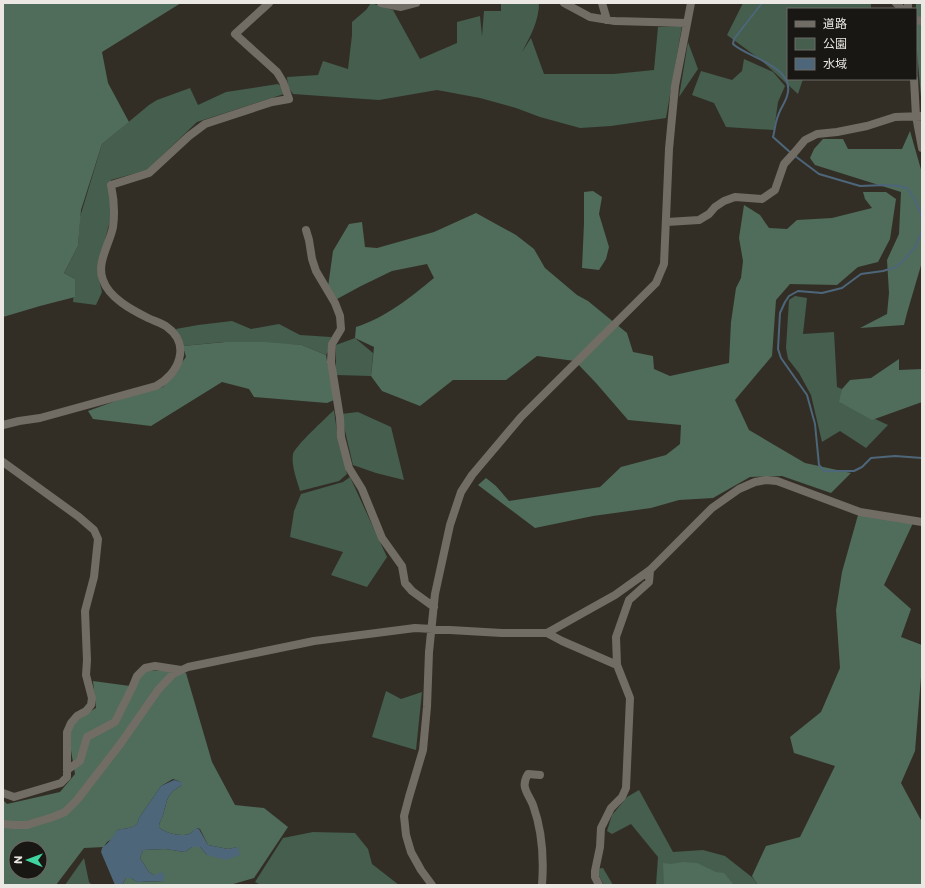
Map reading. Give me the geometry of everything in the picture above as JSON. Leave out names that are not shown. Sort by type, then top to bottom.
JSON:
[{"type":"street","points":[[3,425],[40,418],[156,386],[165,381],[175,370],[179,361],[180,352],[177,341],[168,327],[148,318],[124,304],[106,287],[102,279],[101,272],[103,261],[113,227],[114,196],[111,185],[149,174],[189,136],[205,124],[272,102],[289,99],[284,82],[277,72],[235,34],[269,3]]},
{"type":"street","points":[[381,3],[401,7],[416,3]]},
{"type":"street","points":[[564,3],[590,18],[687,23]]},
{"type":"street","points":[[602,3],[607,20]]},
{"type":"street","points":[[432,885],[420,870],[411,852],[406,835],[404,816],[423,750],[431,629],[435,594],[450,525],[461,492],[472,475],[521,417],[656,283],[664,264],[669,149],[675,86],[691,3]]},
{"type":"street","points":[[914,80],[922,148]]},
{"type":"street","points":[[666,222],[699,220],[709,214],[724,200],[735,197],[762,199],[775,190],[784,164],[805,140],[817,134],[837,132],[895,118],[919,116]]},
{"type":"street","points":[[306,230],[316,271],[335,304],[340,316],[341,329],[332,344],[331,362],[340,418],[341,437],[349,468],[362,489],[382,538],[402,566],[405,583],[412,591],[434,607]]},
{"type":"street","points":[[3,462],[79,517],[94,530],[98,539],[94,577],[85,611],[87,660],[86,675],[92,698],[91,705],[86,711],[77,716],[71,723],[67,732],[67,777],[61,783],[14,797],[3,793]]},
{"type":"street","points":[[547,633],[615,595],[650,570],[712,508],[739,489],[755,482],[766,480],[777,481],[860,512],[922,522]]},
{"type":"street","points":[[599,885],[595,877],[595,871],[600,847],[601,828],[608,812],[622,797],[626,788],[630,698],[618,665],[616,637],[629,600],[649,582],[650,570]]},
{"type":"street","points":[[3,824],[27,825],[53,818],[65,812],[77,800],[158,690],[173,674],[196,665],[314,640],[415,628],[502,633],[547,633],[618,665]]},
{"type":"street","points":[[67,770],[80,761],[87,736],[115,722],[137,676],[145,668],[155,666],[181,670]]},
{"type":"street","points":[[540,775],[528,774],[524,781],[524,787],[533,806],[538,828],[542,855],[542,885]]},
{"type":"green space","points":[[3,3],[181,3],[102,52],[108,83],[129,122],[102,144],[81,210],[78,246],[64,273],[75,279],[75,297],[3,317]]},
{"type":"green space","points":[[371,3],[393,10],[420,59],[457,43],[457,22],[480,16],[482,36],[484,11],[501,11],[501,3],[539,3],[536,22],[522,52],[531,38],[544,74],[614,74],[654,70],[658,27],[682,26],[666,118],[611,126],[580,128],[480,98],[437,90],[379,100],[293,94],[288,87],[287,77],[318,75],[323,61],[348,69],[352,22],[366,10]]},
{"type":"green space","points":[[743,3],[871,3],[871,8],[787,8],[787,80],[803,80],[798,94],[761,60],[727,35]]},
{"type":"green space","points":[[916,3],[922,3],[922,109],[917,51]]},
{"type":"green space","points":[[688,42],[698,69],[679,97]]},
{"type":"green space","points":[[744,59],[773,72],[785,86],[778,102],[774,130],[726,127],[714,103],[692,95],[701,71],[732,80],[742,71]]},
{"type":"green space","points":[[278,84],[282,87],[284,94],[197,122],[147,170],[111,180],[110,221],[98,275],[102,292],[96,305],[73,302],[75,279],[64,273],[78,246],[80,217],[102,144],[149,105],[157,100],[190,88],[198,105],[226,92]]},
{"type":"green space","points":[[910,131],[922,173],[922,262],[904,325],[860,328],[887,314],[889,293],[887,260],[899,234],[901,192],[815,165],[810,158],[814,149],[823,139],[843,139],[848,149],[902,149]]},
{"type":"green space","points":[[593,191],[602,197],[599,214],[609,247],[606,259],[599,270],[582,268],[584,192]]},
{"type":"green space","points":[[863,192],[886,192],[896,199],[890,239],[878,262],[858,267],[837,285],[790,284],[776,300],[772,356],[735,400],[749,430],[805,463],[851,473],[831,493],[782,476],[750,477],[713,498],[679,500],[651,508],[593,516],[535,528],[478,485],[486,478],[496,486],[509,501],[600,487],[621,467],[666,455],[680,444],[681,425],[628,420],[575,361],[537,356],[506,380],[453,380],[420,406],[382,391],[371,376],[374,347],[355,338],[356,327],[387,313],[434,278],[427,264],[392,271],[337,299],[328,287],[333,251],[349,224],[362,222],[365,247],[377,248],[434,232],[476,213],[516,235],[534,249],[545,268],[577,295],[588,301],[627,333],[633,352],[653,356],[654,369],[670,376],[729,363],[731,322],[736,288],[741,278],[743,261],[739,238],[744,205],[760,215],[769,228],[787,229],[797,220],[832,218],[872,208],[865,199]]},
{"type":"green space","points":[[795,296],[807,298],[803,334],[834,332],[837,387],[842,389],[841,403],[888,425],[866,448],[840,431],[822,442],[811,395],[799,373],[788,359],[786,348],[789,300]]},
{"type":"green space","points":[[232,321],[251,329],[279,324],[300,335],[331,337],[328,352],[326,355],[302,345],[223,342],[183,346],[176,329]]},
{"type":"green space","points":[[355,338],[373,353],[371,376],[336,375],[336,345]]},
{"type":"green space","points":[[225,342],[265,342],[302,345],[326,355],[334,400],[327,403],[254,397],[249,389],[222,382],[151,426],[93,419],[88,411],[121,399],[163,387],[186,357],[183,346]]},
{"type":"green space","points":[[899,359],[899,370],[922,369],[922,402],[872,420],[839,402],[842,389],[850,380],[871,378]]},
{"type":"green space","points":[[334,410],[338,440],[347,474],[339,481],[300,491],[294,468],[293,454],[305,439]]},
{"type":"green space","points":[[358,412],[391,427],[404,480],[353,465],[341,414]]},
{"type":"green space","points":[[350,477],[387,557],[367,587],[331,575],[343,552],[290,537],[294,511],[301,494],[343,482]]},
{"type":"green space","points":[[858,515],[913,523],[884,585],[911,609],[901,637],[922,645],[922,665],[915,751],[901,783],[922,822],[922,885],[758,885],[752,876],[766,846],[800,837],[835,766],[794,753],[790,737],[821,712],[840,668],[836,610],[842,572]]},
{"type":"green space","points":[[168,670],[186,673],[212,762],[235,805],[264,808],[288,827],[254,878],[230,885],[122,885],[126,878],[131,878],[137,882],[164,881],[149,872],[140,858],[143,850],[165,849],[185,852],[192,847],[200,847],[207,855],[238,847],[228,849],[208,845],[200,829],[197,828],[190,834],[177,835],[169,833],[159,827],[168,797],[173,791],[182,785],[181,782],[173,779],[161,786],[139,818],[137,824],[117,830],[114,838],[107,842],[104,847],[84,848],[56,885],[3,885],[3,800],[7,804],[60,792],[75,774],[68,733],[76,719],[96,708],[93,681],[130,686],[146,671]]},
{"type":"green space","points":[[386,691],[401,699],[422,692],[416,750],[372,737]]},
{"type":"green space","points":[[639,790],[673,852],[703,850],[725,856],[753,878],[758,885],[656,885],[658,857],[631,824],[612,834],[607,831],[612,815],[627,797]]},
{"type":"green space","points":[[313,832],[355,833],[368,849],[372,864],[399,885],[261,885],[255,882],[283,838]]},
{"type":"green space","points":[[84,858],[89,882],[92,885],[65,885]]},
{"type":"green space","points":[[683,862],[697,863],[716,872],[724,873],[734,885],[664,885],[663,863],[671,864]]},
{"type":"green space","points":[[603,868],[613,885],[604,885],[595,869]]},
{"type":"water","points":[[174,780],[182,782],[182,785],[173,791],[168,797],[159,827],[169,833],[177,835],[190,834],[196,828],[199,829],[208,845],[228,849],[238,847],[240,855],[226,860],[207,855],[200,847],[192,847],[185,852],[165,849],[143,850],[140,858],[149,872],[154,875],[162,872],[164,875],[164,881],[137,882],[131,878],[126,878],[122,885],[115,885],[101,852],[102,848],[117,830],[134,826],[161,786]]},
{"type":"waterway","points":[[762,3],[734,39],[733,44],[769,64],[778,70],[785,78],[788,86],[787,96],[777,119],[773,137],[791,153]]},
{"type":"waterway","points":[[795,156],[819,174],[860,186],[885,185],[907,188],[914,198],[921,214],[922,230],[916,246],[896,267],[883,271],[861,274],[842,288],[822,293],[798,291],[789,296],[780,313],[778,349],[781,358],[807,395],[815,424],[819,465],[824,471],[854,471],[862,467],[871,458],[895,456],[922,458]]}]
